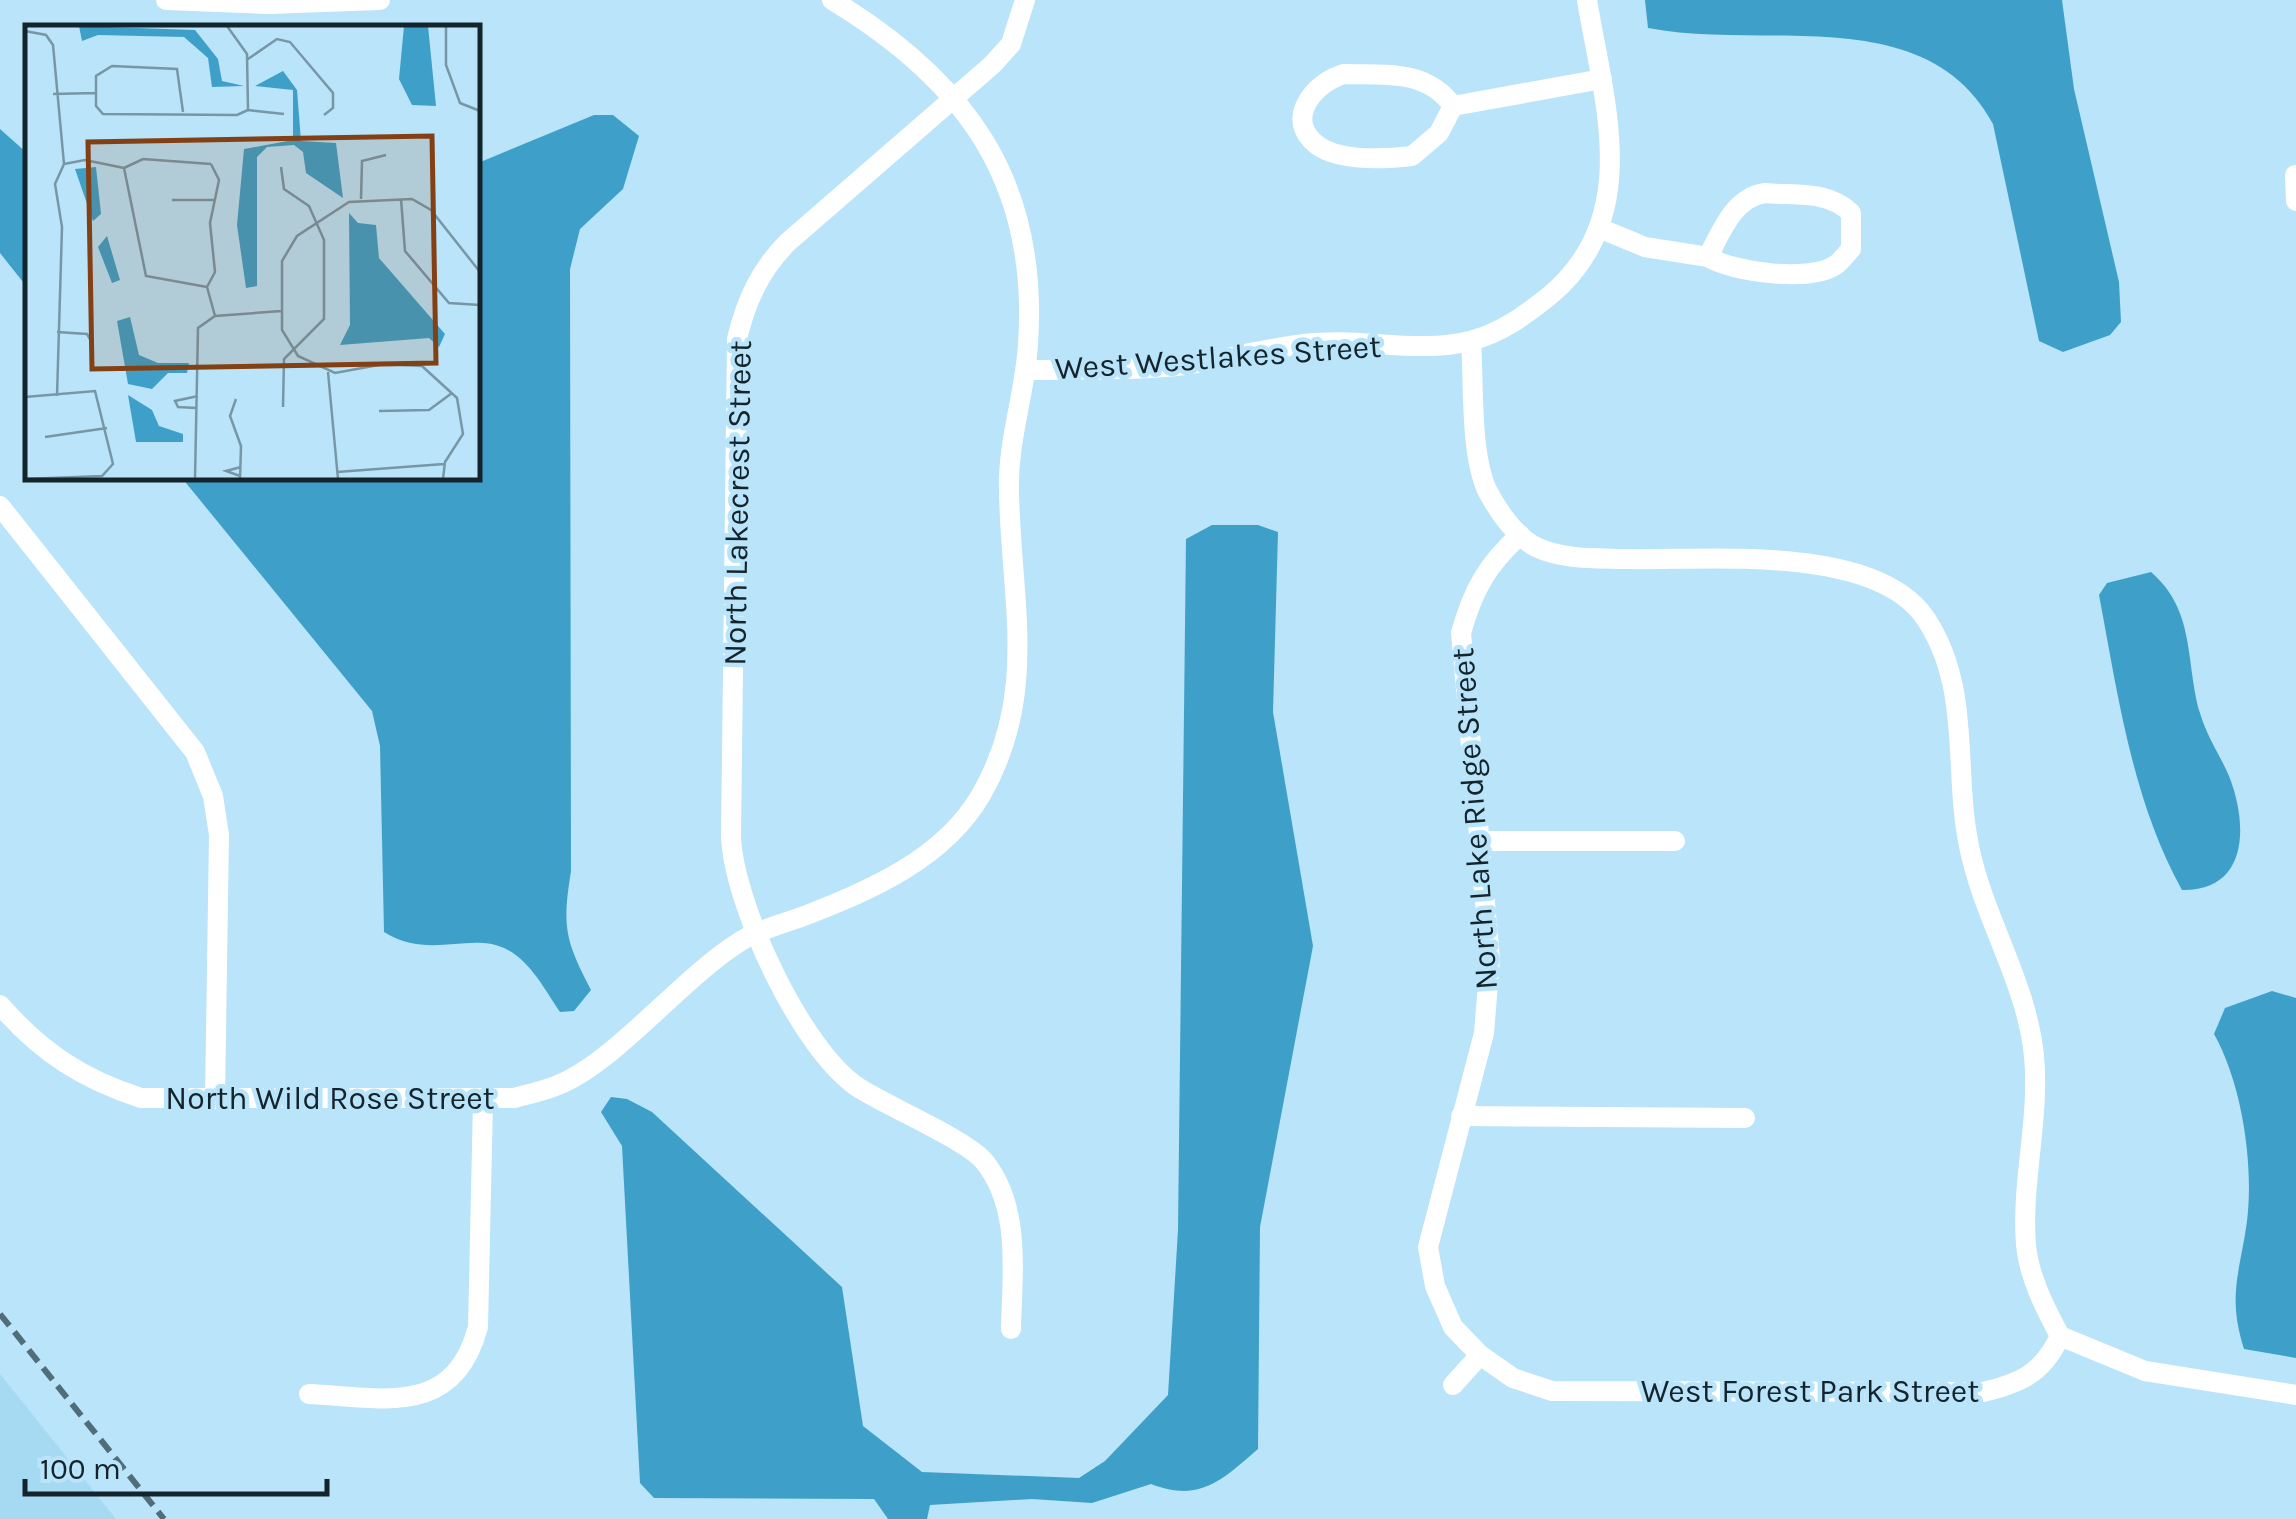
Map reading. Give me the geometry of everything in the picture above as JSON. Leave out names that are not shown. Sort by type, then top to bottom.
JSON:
[{"type":"street","points":[[166,0],[269,4],[380,0]]},
{"type":"street","name":"North Wild Rose Street","points":[[0,1005],[45,1052],[93,1082],[141,1098],[514,1098],[559,1085],[592,1064],[710,962],[756,933],[864,891],[915,865],[957,826],[980,796],[1016,703],[1020,651],[1008,457],[1026,370],[1030,280],[1016,208],[996,156],[922,63],[832,0]]},
{"type":"street","name":"North Lakecrest Street","points":[[1011,1329],[1013,1242],[1005,1207],[984,1161],[968,1147],[854,1085],[829,1063],[756,933],[732,870],[731,837],[737,339],[744,308],[770,260],[1011,44],[1024,0]]},
{"type":"street","points":[[1587,0],[1613,161],[1610,196],[1582,261],[1555,291],[1518,322],[1471,341],[1480,470],[1488,493],[1520,535],[1537,547],[1588,558],[1816,563],[1864,572],[1894,589],[1924,616],[1949,660],[1958,711],[1968,843],[2034,1052],[2026,1244],[2044,1305],[2060,1336],[2144,1371],[2296,1395]]},
{"type":"street","points":[[1453,106],[1442,91],[1412,77],[1344,74],[1313,88],[1304,104],[1304,120],[1316,144],[1332,152],[1401,158],[1428,145],[1453,106],[1602,80]]},
{"type":"street","points":[[2294,175],[2296,201]]},
{"type":"street","points":[[1599,228],[1645,247],[1708,258],[1724,268],[1824,270],[1851,249],[1851,214],[1834,200],[1815,195],[1751,194],[1739,205],[1708,258]]},
{"type":"street","name":"West Westlakes Street","points":[[1026,370],[1177,366],[1304,344],[1445,345],[1471,341]]},
{"type":"street","points":[[0,506],[195,752],[213,796],[220,872],[215,1100]]},
{"type":"street","name":"North Lake Ridge Street","points":[[1480,1355],[1453,1327],[1435,1286],[1428,1246],[1484,1034],[1490,959],[1461,632],[1472,594],[1490,562],[1520,535]]},
{"type":"street","points":[[1479,841],[1674,842]]},
{"type":"street","points":[[310,1394],[412,1397],[449,1383],[470,1358],[478,1327],[483,1101]]},
{"type":"street","points":[[1462,1116],[1745,1118]]},
{"type":"street","name":"West Forest Park Street","points":[[1480,1355],[1512,1378],[1552,1391],[1933,1394],[2016,1384],[2047,1364],[2060,1336]]},
{"type":"street","points":[[1453,1385],[1480,1355]]},
{"type":"shaded area","points":[[1645,0],[2062,0],[2074,89],[2119,282],[2121,322],[2110,335],[2063,352],[2039,341],[1993,124],[1964,85],[1927,60],[1885,45],[1839,38],[1694,34],[1648,28]]},
{"type":"shaded area","points":[[594,115],[613,115],[639,136],[623,189],[580,229],[570,269],[571,871],[567,920],[571,945],[591,990],[574,1011],[560,1012],[529,968],[504,948],[477,943],[416,944],[384,932],[380,746],[372,711],[184,480],[480,480],[480,162]]},
{"type":"shaded area","points":[[0,129],[25,151],[25,284],[0,253]]},
{"type":"shaded area","points":[[1212,525],[1258,525],[1278,532],[1273,712],[1313,946],[1260,1227],[1258,1449],[1221,1479],[1197,1489],[1183,1491],[1151,1484],[1092,1503],[1032,1499],[930,1505],[927,1519],[888,1519],[874,1499],[654,1498],[640,1483],[622,1146],[601,1112],[611,1097],[627,1099],[652,1112],[842,1287],[863,1426],[922,1472],[1079,1478],[1105,1461],[1168,1395],[1178,1230],[1186,539]]},
{"type":"shaded area","points":[[2151,572],[2176,603],[2187,638],[2200,713],[2229,776],[2239,814],[2238,851],[2231,867],[2220,879],[2204,887],[2182,890],[2165,856],[2139,783],[2120,709],[2099,595],[2107,583]]},
{"type":"shaded area","points":[[2272,991],[2296,998],[2296,1358],[2244,1349],[2239,1330],[2236,1298],[2249,1199],[2247,1150],[2239,1100],[2214,1034],[2225,1008]]},
{"type":"shaded area","points":[[0,1374],[116,1519],[0,1519]]},
{"type":"railway","points":[[0,1314],[164,1519]]}]
